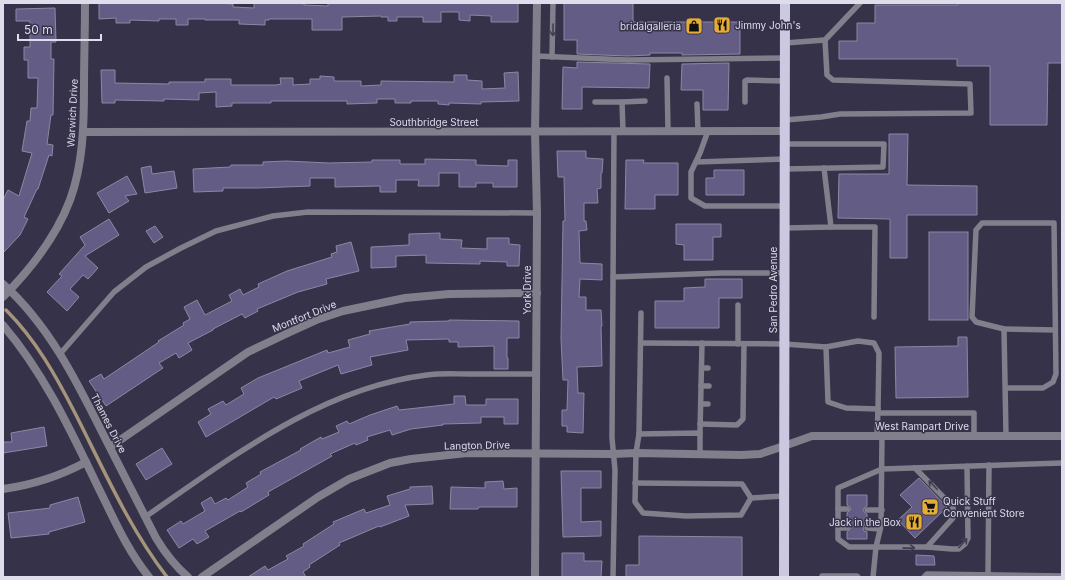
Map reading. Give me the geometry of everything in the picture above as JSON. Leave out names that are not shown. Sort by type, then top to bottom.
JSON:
[{"type":"main road","name":"San Pedro Avenue","points":[[784,577],[785,3]]},
{"type":"street","name":"Warwich Drive","points":[[3,297],[38,258],[58,226],[70,200],[77,178],[84,132],[85,3]]},
{"type":"street","name":"York Drive","points":[[535,577],[537,213],[535,132],[537,3]]},
{"type":"street","name":"Southbridge Street","points":[[84,132],[785,131]]},
{"type":"street","name":"Thames Drive","points":[[3,284],[39,324],[60,354],[78,384],[156,538],[166,554],[188,577]]},
{"type":"street","name":"Montfort Drive","points":[[110,446],[248,352],[316,320],[343,311],[405,298],[448,294],[537,293]]},
{"type":"street","points":[[3,325],[30,360],[56,402],[118,528],[136,560],[149,577]]},
{"type":"street","name":"West Rampart Drive","points":[[784,446],[812,436],[1062,436]]},
{"type":"street","name":"Langton Drive","points":[[202,577],[318,497],[349,479],[390,463],[418,458],[467,453],[760,454],[784,446]]},
{"type":"street","points":[[3,489],[18,487],[50,478],[74,469],[86,462]]},
{"type":"lane","points":[[552,57],[553,3]]},
{"type":"lane","points":[[785,43],[825,40],[860,3]]},
{"type":"lane","points":[[785,120],[840,114],[971,113],[970,84],[833,80],[827,75],[825,40]]},
{"type":"lane","points":[[536,56],[627,60],[785,58]]},
{"type":"lane","points":[[667,78],[668,131]]},
{"type":"lane","points":[[745,102],[745,82],[747,80],[785,81]]},
{"type":"lane","points":[[595,102],[646,101]]},
{"type":"lane","points":[[613,577],[613,277],[618,131],[622,102]]},
{"type":"lane","points":[[697,104],[698,131]]},
{"type":"lane","points":[[708,131],[691,172],[691,198],[705,206],[785,206]]},
{"type":"lane","points":[[696,162],[785,164],[824,168],[883,168],[884,144],[785,144]]},
{"type":"lane","points":[[824,168],[831,227]]},
{"type":"lane","points":[[60,354],[114,292],[146,267],[216,231],[273,216],[308,212],[537,213]]},
{"type":"lane","points":[[1006,388],[1043,388],[1053,382],[1056,374],[1054,223],[982,223],[976,230],[975,235],[972,317],[976,322],[1004,329],[1055,330]]},
{"type":"lane","points":[[785,228],[875,227],[874,317]]},
{"type":"lane","points":[[613,277],[721,273],[785,273]]},
{"type":"lane","points":[[700,424],[737,425],[743,419],[741,344],[738,305]]},
{"type":"lane","points":[[641,313],[639,434],[636,453],[635,502],[643,513],[686,516],[741,515],[751,498]]},
{"type":"lane","points":[[1004,329],[1006,436]]},
{"type":"lane","points":[[641,342],[784,344],[826,347],[858,341],[874,343],[879,353],[878,411],[882,469],[882,510],[873,577]]},
{"type":"lane","points":[[700,454],[702,343]]},
{"type":"lane","points":[[826,347],[828,402],[846,408],[878,411],[974,413],[974,436]]},
{"type":"lane","points":[[702,368],[708,368]]},
{"type":"lane","points":[[145,517],[228,460],[283,426],[311,410],[338,398],[376,386],[427,375],[536,374]]},
{"type":"lane","points":[[701,386],[709,386]]},
{"type":"lane","points":[[701,404],[708,404]]},
{"type":"lane","points":[[639,434],[700,433]]},
{"type":"lane","points":[[967,466],[968,538],[965,544],[959,548],[849,547],[838,539],[838,488],[882,469],[989,465],[1062,463]]},
{"type":"lane","points":[[988,575],[989,465]]},
{"type":"lane","points":[[916,468],[953,506],[954,518],[927,547]]},
{"type":"lane","points":[[635,483],[742,484],[751,498]]},
{"type":"lane","points":[[751,498],[784,496]]},
{"type":"lane","points":[[838,509],[847,510]]},
{"type":"lane","points":[[867,510],[882,510]]},
{"type":"lane","points":[[838,528],[847,528]]},
{"type":"lane","points":[[867,528],[880,529]]},
{"type":"lane","points":[[924,577],[927,574],[1062,576]]},
{"type":"lane","points":[[822,577],[858,577]]},
{"type":"building","points":[[99,3],[218,3],[233,4],[233,7],[254,8],[254,3],[304,3],[304,5],[328,6],[328,3],[518,3],[518,22],[491,22],[491,16],[470,15],[470,21],[459,20],[459,12],[441,12],[441,22],[423,22],[423,17],[397,17],[397,21],[388,21],[388,17],[381,16],[342,17],[342,30],[312,30],[312,19],[269,19],[265,20],[265,25],[239,24],[239,20],[205,19],[188,19],[188,25],[176,25],[176,19],[159,19],[159,21],[130,20],[130,23],[116,23],[116,18],[99,19]]},
{"type":"building","points":[[564,3],[633,3],[633,22],[740,22],[740,54],[682,55],[682,53],[650,53],[650,55],[627,56],[577,54],[577,40],[564,40]]},
{"type":"building","points":[[958,3],[1062,3],[1062,63],[1048,63],[1047,125],[990,125],[990,66],[957,66],[957,59],[839,59],[839,41],[857,41],[857,23],[875,23],[875,5],[958,5]]},
{"type":"building","points":[[55,8],[56,42],[51,42],[51,59],[54,59],[53,115],[51,115],[47,144],[53,145],[52,156],[49,155],[38,189],[24,217],[28,219],[20,235],[3,253],[3,200],[8,190],[19,196],[32,153],[22,151],[27,121],[30,121],[31,108],[37,108],[38,78],[28,78],[28,60],[24,60],[24,47],[30,47],[30,21],[16,21],[16,9]]},
{"type":"building","points":[[577,62],[650,64],[649,88],[582,87],[582,109],[562,109],[563,67],[577,68]]},
{"type":"building","points":[[729,63],[728,110],[703,110],[703,90],[681,90],[682,64]]},
{"type":"building","points":[[101,70],[115,70],[115,83],[169,84],[169,82],[205,82],[205,79],[231,79],[231,85],[276,85],[281,84],[280,78],[293,78],[293,85],[310,84],[310,79],[320,79],[320,76],[334,77],[334,81],[361,81],[361,86],[381,85],[381,81],[454,82],[454,75],[467,75],[467,80],[482,81],[482,89],[505,88],[504,73],[518,72],[519,101],[481,102],[481,104],[449,103],[449,105],[438,104],[438,101],[411,101],[411,103],[395,103],[395,99],[377,99],[377,103],[347,104],[347,101],[271,101],[271,103],[232,103],[232,106],[216,107],[216,92],[199,93],[199,100],[115,100],[115,103],[102,103]]},
{"type":"building","points":[[889,134],[908,134],[907,185],[977,186],[977,215],[907,215],[907,258],[890,258],[890,219],[838,218],[839,174],[889,174]]},
{"type":"building","points":[[557,151],[586,151],[586,158],[603,159],[601,188],[597,189],[598,203],[584,203],[584,221],[586,221],[587,230],[579,231],[580,263],[602,264],[602,280],[580,279],[579,297],[586,297],[586,310],[601,310],[602,326],[602,366],[577,367],[578,393],[584,393],[583,433],[567,432],[567,426],[562,426],[562,410],[567,410],[568,380],[563,380],[561,339],[563,221],[565,221],[564,177],[558,177]]},
{"type":"building","points":[[425,159],[476,160],[476,165],[508,166],[508,160],[517,160],[517,187],[493,187],[493,183],[476,183],[476,187],[459,187],[459,173],[439,173],[439,186],[418,186],[419,180],[396,180],[396,192],[380,192],[380,186],[335,187],[335,178],[310,178],[310,186],[223,188],[223,191],[194,192],[193,169],[230,167],[231,165],[263,165],[263,162],[286,161],[329,163],[400,160],[400,164],[425,164]]},
{"type":"building","points":[[626,160],[644,160],[643,163],[678,163],[678,195],[655,195],[655,209],[625,209]]},
{"type":"building","points":[[151,166],[152,174],[174,171],[177,188],[145,193],[141,168]]},
{"type":"building","points":[[714,170],[744,170],[744,195],[706,195],[706,178],[714,178]]},
{"type":"building","points":[[127,176],[137,194],[125,196],[129,201],[109,213],[97,193]]},
{"type":"building","points":[[109,219],[119,235],[85,256],[98,268],[88,279],[83,275],[70,289],[79,297],[67,311],[47,292],[62,276],[59,274],[85,245],[80,237]]},
{"type":"building","points":[[676,224],[721,224],[721,237],[713,237],[713,260],[684,260],[684,245],[676,244]]},
{"type":"building","points":[[155,226],[163,237],[154,243],[146,231]]},
{"type":"building","points":[[929,232],[968,232],[968,320],[929,320]]},
{"type":"building","points":[[440,233],[440,239],[462,240],[461,248],[487,249],[487,238],[509,238],[509,244],[520,245],[519,266],[507,266],[507,262],[480,261],[480,264],[426,263],[426,255],[396,256],[396,267],[371,268],[371,247],[409,245],[409,234]]},
{"type":"building","points":[[351,242],[359,271],[326,279],[327,284],[298,292],[257,309],[258,311],[245,318],[242,314],[213,329],[188,343],[192,350],[179,358],[176,353],[159,363],[163,368],[106,406],[89,381],[101,374],[104,379],[159,342],[158,341],[184,325],[183,323],[190,319],[184,307],[197,300],[205,315],[232,301],[229,295],[240,289],[243,295],[259,287],[258,284],[287,271],[332,257],[331,254],[337,252],[336,246]]},
{"type":"building","points":[[705,279],[742,279],[742,298],[719,298],[719,328],[655,328],[655,301],[684,301],[684,288],[705,287]]},
{"type":"building","points":[[449,320],[519,321],[519,338],[507,338],[508,369],[494,369],[494,346],[458,347],[458,342],[449,342],[449,339],[406,340],[408,350],[370,357],[372,365],[341,374],[338,365],[299,381],[302,388],[276,399],[274,397],[206,437],[198,422],[211,414],[208,409],[223,401],[226,405],[244,394],[241,388],[258,378],[327,350],[328,353],[350,347],[348,340],[370,334],[369,331],[410,324],[410,322]]},
{"type":"building","points":[[958,337],[967,337],[968,397],[896,398],[895,347],[958,346]]},
{"type":"building","points":[[454,396],[465,396],[466,405],[486,405],[486,399],[518,399],[518,424],[504,424],[504,417],[481,417],[481,423],[443,424],[411,429],[392,435],[390,430],[367,437],[368,440],[356,445],[355,443],[330,454],[332,456],[268,492],[269,495],[205,531],[209,537],[197,544],[193,539],[179,548],[167,530],[181,521],[183,524],[205,511],[201,503],[211,497],[215,504],[226,498],[228,500],[248,487],[246,483],[261,474],[260,472],[301,450],[300,449],[321,437],[322,439],[339,432],[336,426],[347,421],[349,424],[397,406],[399,410],[454,404]]},
{"type":"building","points":[[44,427],[47,446],[3,453],[3,442],[12,442],[11,433]]},
{"type":"building","points":[[162,448],[172,464],[146,480],[136,464]]},
{"type":"building","points":[[561,471],[601,471],[601,488],[581,488],[581,522],[601,521],[601,536],[563,537]]},
{"type":"building","name":"Quick Stuff Convenient Store","points":[[919,478],[947,507],[915,538],[898,520],[912,507],[900,495]]},
{"type":"building","points":[[503,481],[504,489],[517,488],[517,507],[450,509],[451,487],[485,488],[485,482]]},
{"type":"building","points":[[432,486],[433,504],[405,505],[409,516],[380,527],[379,526],[339,543],[340,545],[309,565],[310,567],[303,572],[306,577],[248,577],[265,566],[268,570],[288,559],[286,556],[304,546],[303,544],[334,524],[333,522],[364,509],[366,513],[390,505],[387,496],[410,489],[410,487]]},
{"type":"building","points":[[847,495],[867,495],[867,506],[863,510],[867,514],[867,524],[864,525],[863,528],[864,531],[867,532],[867,539],[847,539],[847,532],[851,528],[847,524],[847,513],[851,509],[847,505]]},
{"type":"building","points":[[78,497],[85,522],[49,532],[49,534],[11,538],[8,513],[50,508],[50,505]]},
{"type":"building","points":[[639,536],[742,537],[742,577],[626,577],[626,565],[639,565]]},
{"type":"building","points":[[562,553],[584,553],[584,561],[602,561],[601,577],[562,577]]},
{"type":"building","points":[[916,555],[934,556],[935,565],[916,565]]},
{"type":"waterway","points":[[6,310],[27,334],[53,372],[129,518],[153,558],[167,577]]},
{"type":"place","name":"Jimmy John's","points":[[722,25]]},
{"type":"place","name":"bridalgalleria","points":[[694,26]]},
{"type":"place","name":"Quick Stuff Convenient Store","points":[[930,507]]},
{"type":"place","name":"Jack in the Box","points":[[914,522]]}]
